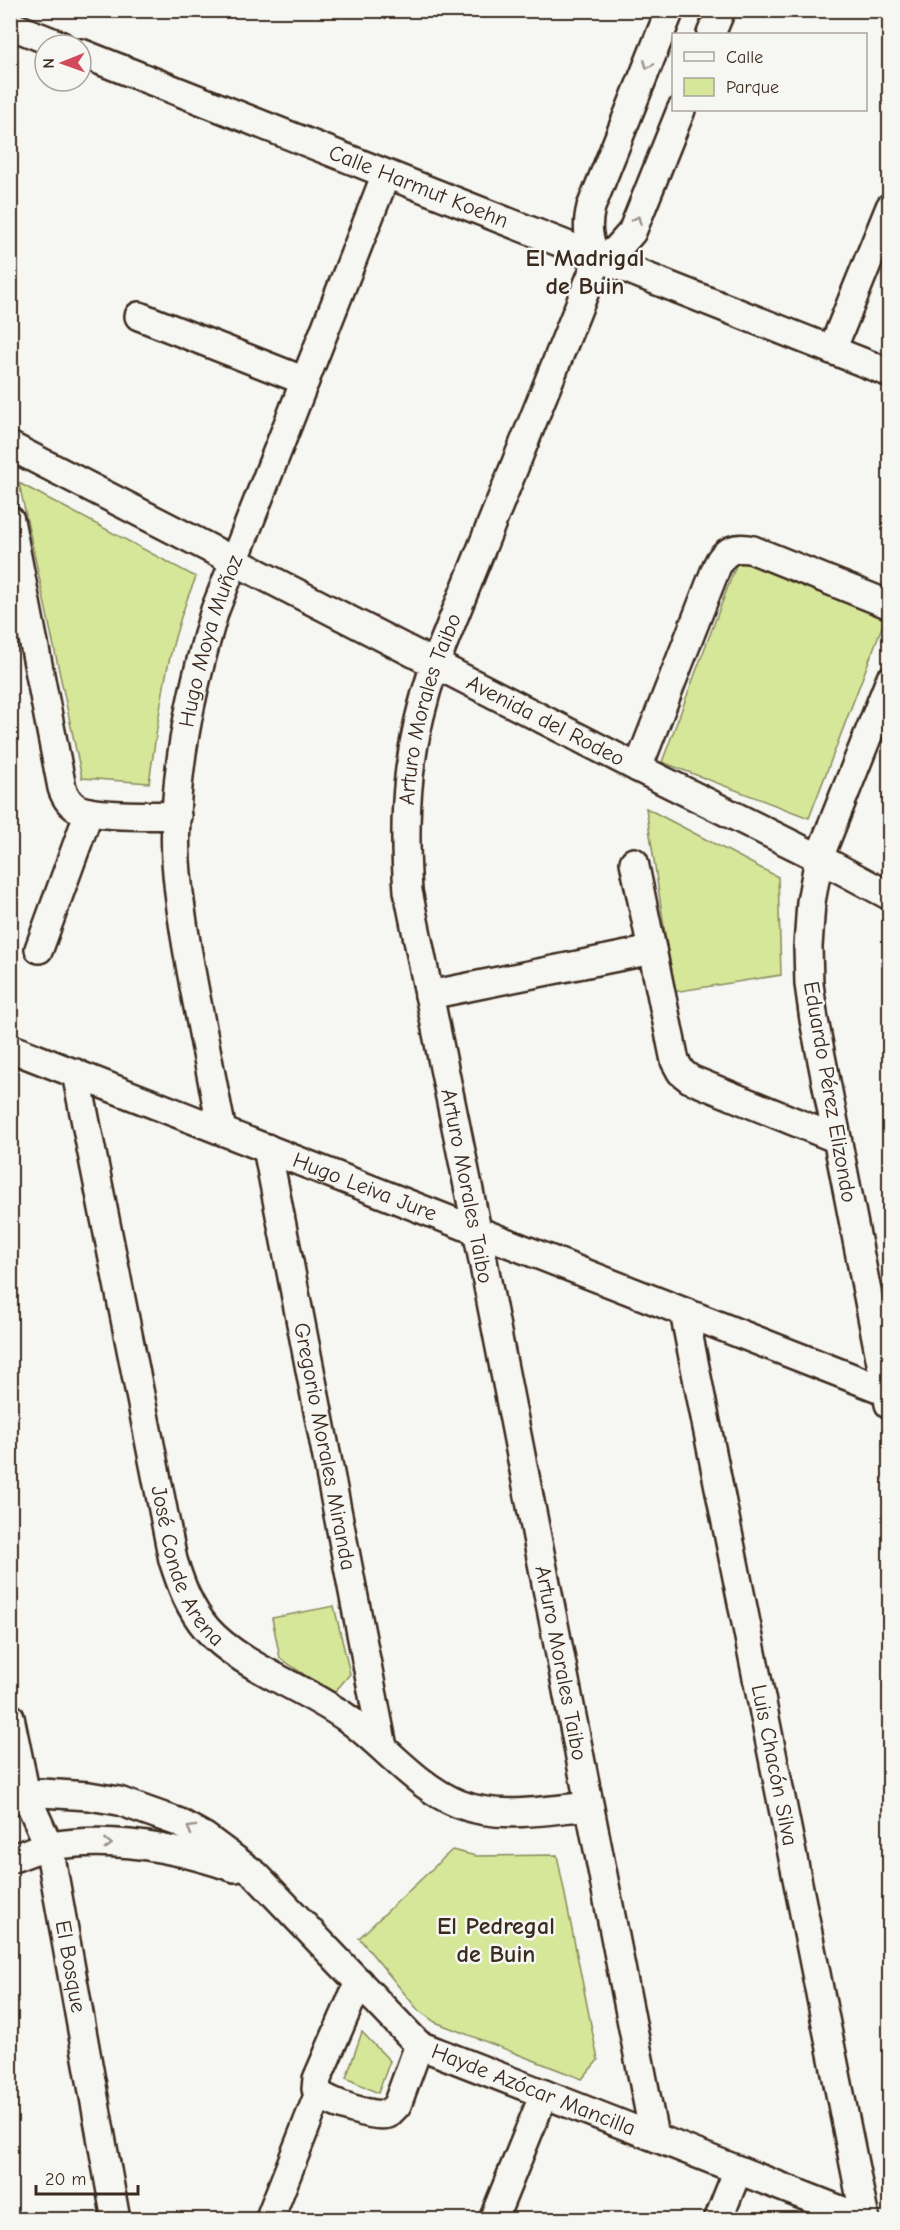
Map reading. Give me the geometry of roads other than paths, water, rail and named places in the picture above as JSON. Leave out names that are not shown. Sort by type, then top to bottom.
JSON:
[{"type":"street","points":[[670,10],[591,207],[588,232],[597,259],[616,250],[632,232],[681,111]]},
{"type":"street","points":[[711,33],[721,10]]},
{"type":"street","points":[[10,25],[33,34]]},
{"type":"street","name":"Calle Harmut Koehn","points":[[93,58],[890,373]]},
{"type":"street","name":"Hugo Moya Muñoz","points":[[222,1131],[181,907],[176,861],[181,759],[191,703],[212,620],[386,174]]},
{"type":"street","points":[[832,350],[888,216]]},
{"type":"street","name":"Arturo Morales Taibo","points":[[597,259],[435,664],[423,700],[412,749],[406,794],[404,843],[408,891],[477,1230],[654,2136]]},
{"type":"street","points":[[139,316],[305,381]]},
{"type":"street","name":"Avenida del Rodeo","points":[[10,446],[890,896]]},
{"type":"street","points":[[10,520],[62,788],[72,805],[89,813],[177,816]]},
{"type":"street","points":[[638,768],[717,566],[726,553],[733,549],[753,550],[890,605]]},
{"type":"street","name":"Eduardo Pérez Elizondo","points":[[888,1399],[814,1020],[809,984],[808,947],[811,902],[819,858],[890,680]]},
{"type":"street","points":[[39,948],[89,813]]},
{"type":"street","points":[[634,862],[675,1061],[681,1072],[690,1079],[837,1139]]},
{"type":"street","points":[[429,995],[652,950]]},
{"type":"street","name":"Hugo Leiva Jure","points":[[10,1048],[684,1312],[888,1399]]},
{"type":"street","name":"José Conde Arena","points":[[76,1074],[168,1537],[181,1587],[191,1608],[207,1630],[231,1650],[350,1720],[431,1789],[459,1804],[482,1811],[528,1812],[589,1806]]},
{"type":"street","name":"Gregorio Morales Miranda","points":[[267,1148],[383,1747]]},
{"type":"street","name":"Luis Chacón Silva","points":[[684,1312],[865,2219]]},
{"type":"street","name":"El Bosque","points":[[10,1717],[18,1798],[50,1846],[116,2220]]},
{"type":"street","name":"Hayde Azócar Mancilla","points":[[18,1798],[59,1793],[89,1796],[119,1801],[178,1822],[205,1837],[256,1875],[419,2045],[865,2219]]},
{"type":"street","name":"Hayde Azócar Mancilla","points":[[10,1859],[50,1846],[92,1843],[134,1845],[175,1851],[216,1861],[256,1875]]},
{"type":"street","points":[[359,1982],[317,2079],[316,2088],[319,2093],[326,2098],[374,2116],[388,2114],[397,2105],[419,2045]]},
{"type":"street","points":[[269,2220],[319,2093]]},
{"type":"street","points":[[493,2220],[544,2094]]},
{"type":"street","points":[[718,2220],[738,2170]]},
{"type":"district","name":"El Madrigal de Buin","points":[[585,272]]},
{"type":"district","name":"El Pedregal de Buin","points":[[496,1940]]}]
